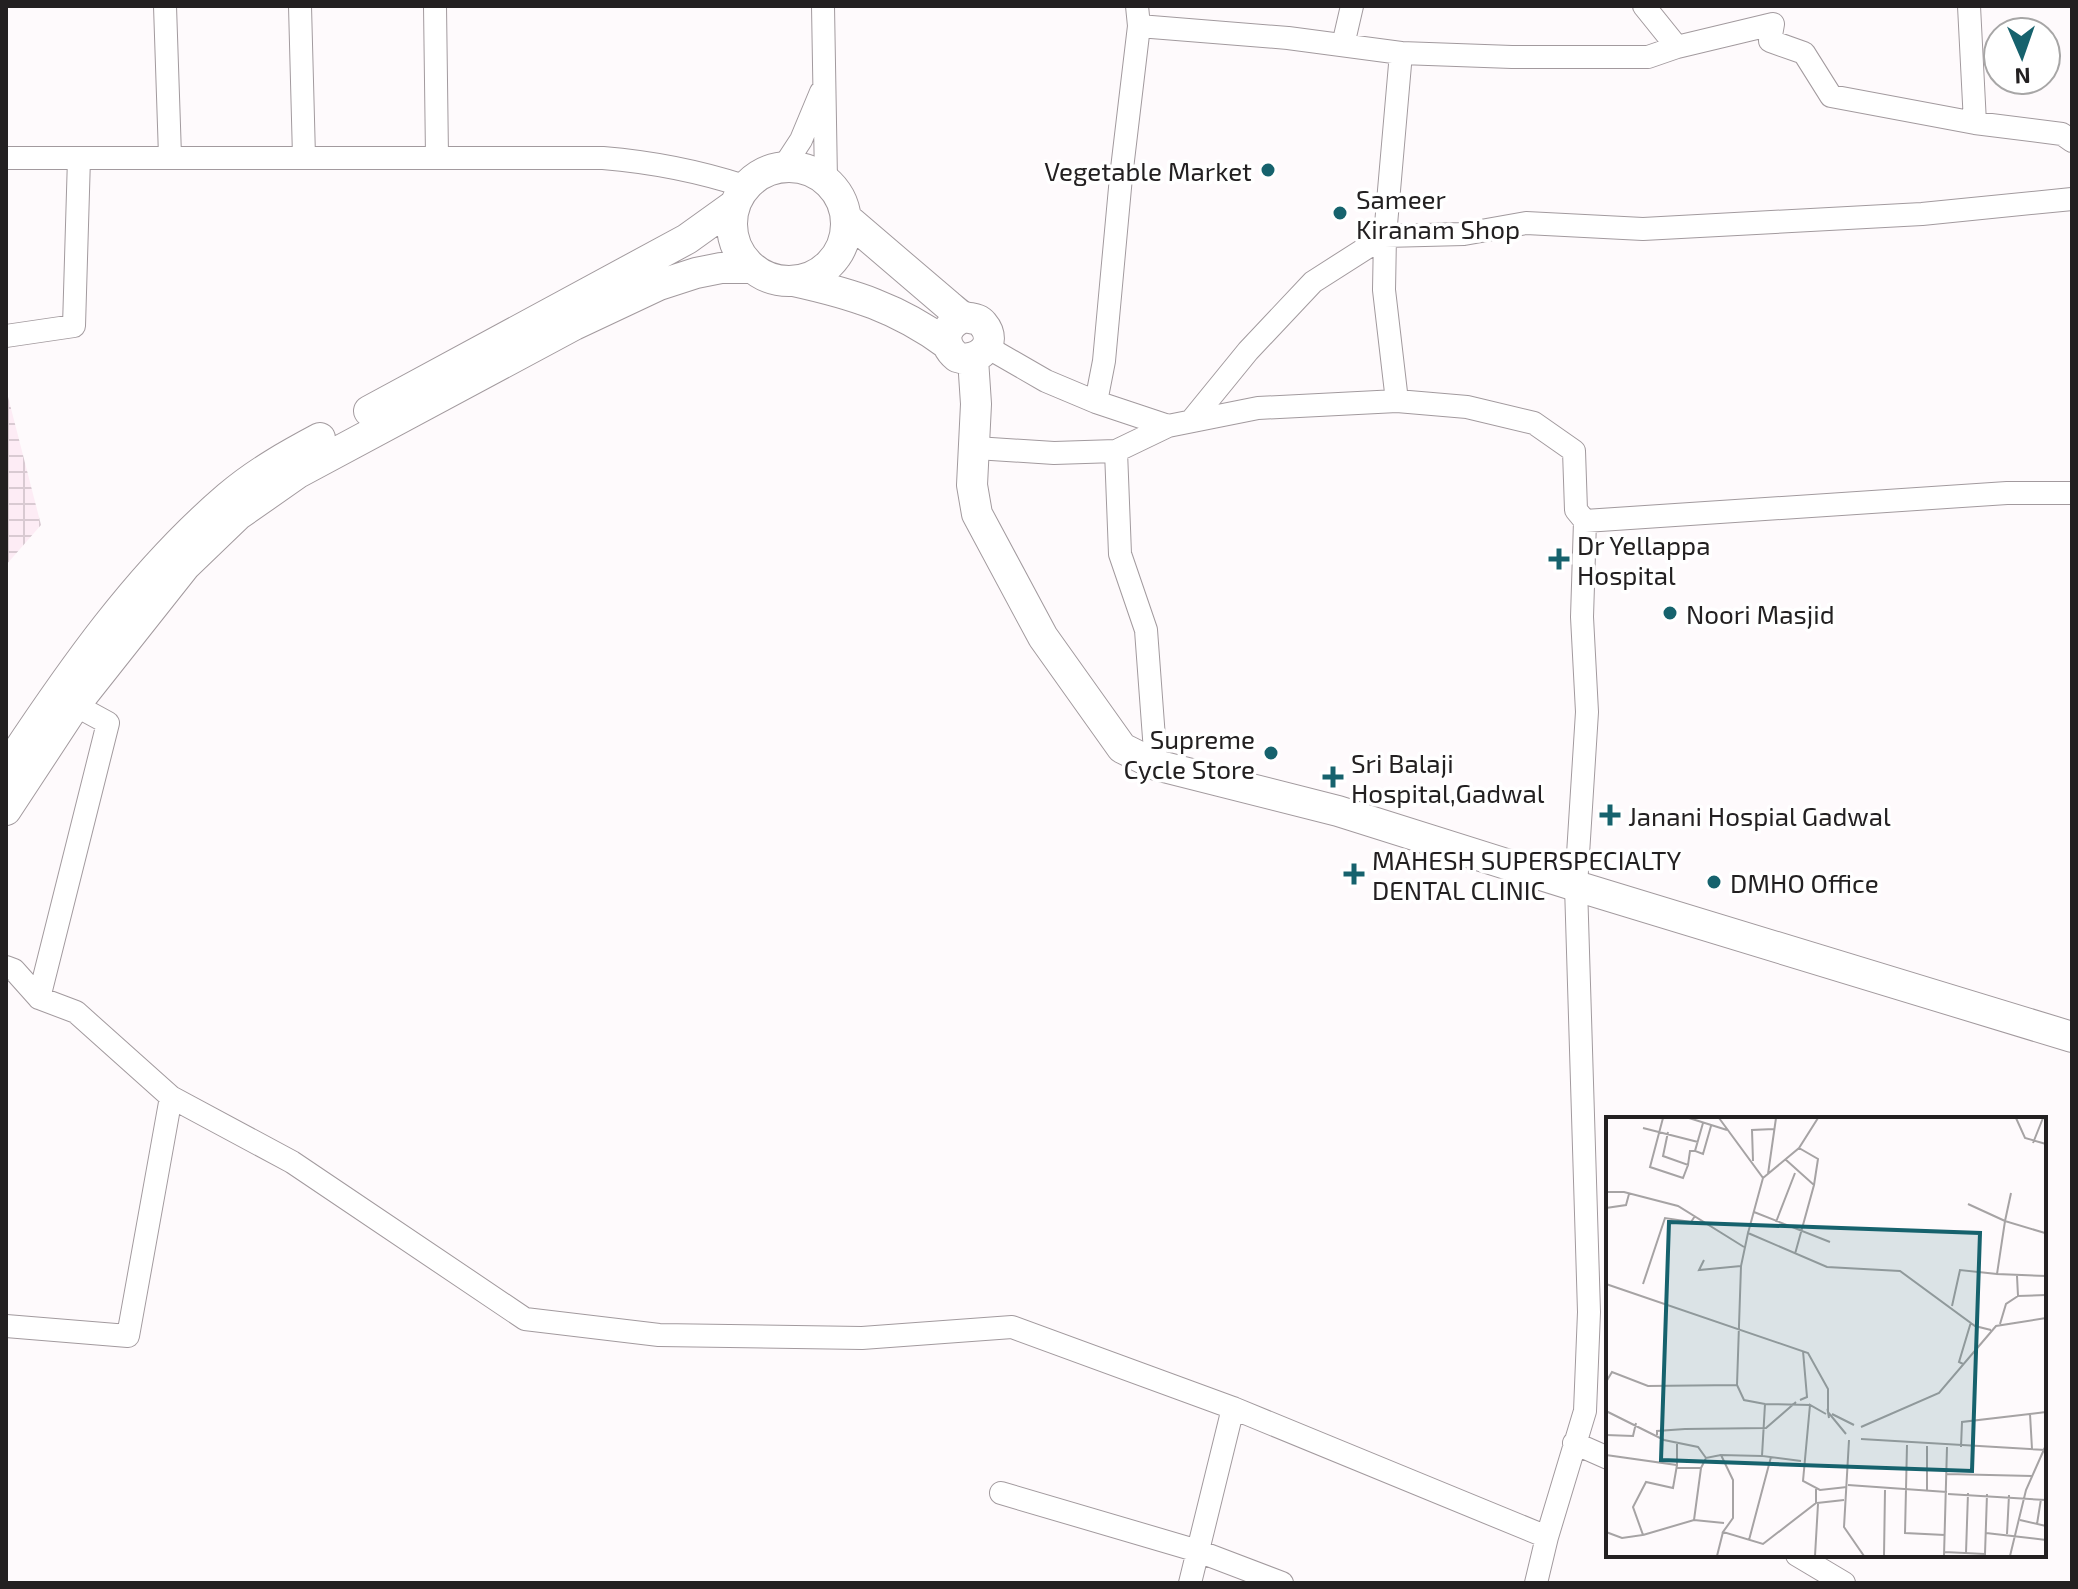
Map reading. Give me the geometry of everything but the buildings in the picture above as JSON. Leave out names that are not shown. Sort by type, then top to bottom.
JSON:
[{"type":"main road","points":[[6,769],[57,692],[169,552],[246,482],[284,457],[687,239],[762,172],[784,166],[806,169],[826,180],[840,197],[846,218],[844,240],[834,260],[816,275],[794,281]]},
{"type":"main road","points":[[738,196],[731,229],[737,251],[751,268],[772,279],[854,295],[969,350]]},
{"type":"main road","points":[[846,218],[965,317],[979,320],[985,326],[989,340],[969,350]]},
{"type":"main road","points":[[6,810],[75,705],[185,566],[238,515],[298,473],[574,325],[659,285],[721,268],[751,268]]},
{"type":"main road","points":[[969,350],[976,448],[972,485],[977,514],[1043,637],[1122,748],[1156,765],[1338,811],[2072,1037]]},
{"type":"street","points":[[165,6],[170,156]]},
{"type":"street","points":[[300,6],[304,157]]},
{"type":"street","points":[[435,6],[437,156]]},
{"type":"street","points":[[823,6],[826,180]]},
{"type":"street","points":[[1343,45],[1352,6]]},
{"type":"street","points":[[1644,6],[1677,47]]},
{"type":"street","points":[[1770,41],[1785,6]]},
{"type":"street","points":[[1969,6],[1975,123]]},
{"type":"street","points":[[1096,402],[1104,361],[1138,16],[1401,53],[1648,57],[1773,24],[1770,41]]},
{"type":"street","points":[[1770,41],[1804,53],[1831,96],[1975,123],[2062,134],[2072,141]]},
{"type":"street","points":[[1397,401],[1384,290],[1385,236],[1401,53]]},
{"type":"street","points":[[784,166],[801,140],[825,84]]},
{"type":"street","points":[[6,158],[603,158],[644,161],[718,178],[738,196]]},
{"type":"street","points":[[6,336],[74,326],[79,158]]},
{"type":"street","points":[[1191,421],[1248,351],[1313,282],[1385,236],[1464,234],[1526,223],[1643,229],[1922,214],[2072,199]]},
{"type":"street","points":[[969,350],[1096,402],[1168,426]]},
{"type":"street","points":[[976,448],[1054,453],[1116,451],[1168,426],[1258,408],[1397,401],[1467,407],[1534,423],[1574,451],[1576,510],[1585,521],[1582,617],[1587,712],[1576,886],[1599,1311],[1585,1411],[1536,1583]]},
{"type":"street","points":[[1116,451],[1120,554],[1146,630],[1156,765]]},
{"type":"street","points":[[1585,521],[2007,493],[2072,493]]},
{"type":"street","points":[[39,998],[108,723],[75,705]]},
{"type":"street","points":[[6,967],[14,970],[39,998],[76,1012],[171,1097],[292,1162],[525,1319],[659,1335],[862,1338],[1012,1327],[1233,1408],[1547,1537]]},
{"type":"street","points":[[6,1326],[128,1336],[171,1097]]},
{"type":"street","points":[[1190,1583],[1233,1408]]},
{"type":"street","points":[[1574,1443],[1606,1457]]},
{"type":"street","points":[[1001,1493],[1198,1551],[1282,1583]]},
{"type":"street","points":[[1800,1557],[1844,1583]]},
{"type":"shaded area","points":[[6,389],[41,525],[6,565]]},
{"type":"place","name":"Vegetable Market","points":[[1268,170]]},
{"type":"place","name":"Sameer Kiranam Shop","points":[[1340,213]]},
{"type":"place","name":"Dr Yellappa Hospital","points":[[1559,559]]},
{"type":"place","name":"Noori Masjid","points":[[1670,613]]},
{"type":"place","name":"Supreme Cycle Store","points":[[1271,753]]},
{"type":"place","name":"Sri Balaji Hospital,Gadwal","points":[[1333,777]]},
{"type":"place","name":"Janani Hospial Gadwal","points":[[1610,815]]},
{"type":"place","name":"MAHESH SUPERSPECIALTY DENTAL CLINIC","points":[[1354,874]]},
{"type":"place","name":"DMHO Office","points":[[1714,882]]}]
